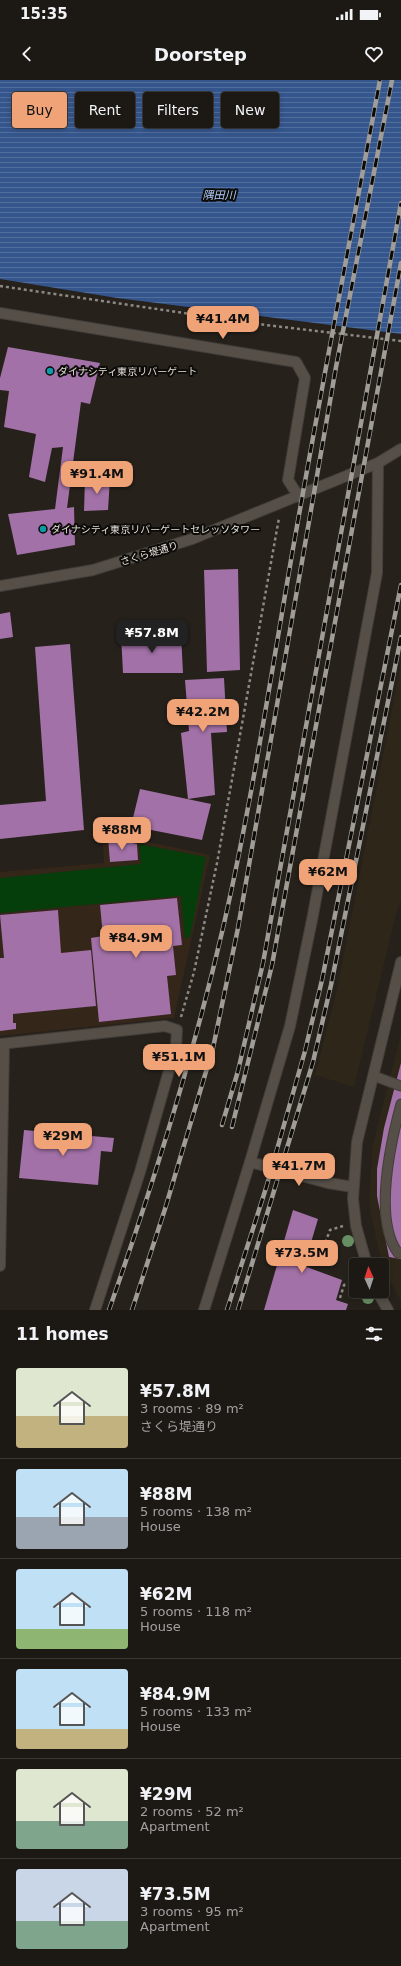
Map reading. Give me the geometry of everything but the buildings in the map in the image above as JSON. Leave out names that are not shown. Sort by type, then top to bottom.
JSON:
[{"type":"street","points":[[0,313],[296,362],[305,378],[288,480],[300,497]]},
{"type":"street","name":"さくら堤通り","points":[[0,586],[93,570],[192,539],[300,497],[378,463],[401,449]]},
{"type":"street","points":[[204,1310],[290,1026],[312,920],[375,580],[378,463]]},
{"type":"street","points":[[365,1258],[356,1226],[353,1187],[357,1142],[401,962]]},
{"type":"street","points":[[0,1266],[2,1044],[164,1026],[177,1030],[176,1046],[140,1172],[95,1310]]},
{"type":"street","points":[[250,1162],[328,1183],[353,1187]]},
{"type":"street","points":[[382,1298],[388,1310]]},
{"type":"lane","points":[[374,1076],[401,1086]]},
{"type":"lane","points":[[401,1104],[394,1131],[385,1185],[387,1223],[394,1247],[401,1253]]},
{"type":"path","points":[[0,286],[251,323],[401,341]]},
{"type":"path","points":[[177,1030],[194,972],[217,863],[282,504]]},
{"type":"path","points":[[317,1265],[330,1230],[344,1226]]},
{"type":"path","points":[[340,1298],[344,1285],[349,1283]]},
{"type":"shaded area","points":[[401,663],[401,900],[396,914],[354,1087],[315,1075],[337,990]]},
{"type":"shaded area","points":[[102,832],[210,855],[174,1018],[0,1036],[0,872],[104,863]]},
{"type":"shaded area","points":[[401,1034],[401,1301],[389,1278],[389,1258],[380,1258],[370,1210],[372,1148]]},
{"type":"green space","points":[[139,844],[206,857],[190,937],[185,938],[181,896],[0,913],[0,878],[141,864]]},
{"type":"water","name":"隅田川","points":[[0,80],[401,80],[401,334],[117,298],[0,279]]},
{"type":"railway","points":[[109,1310],[141,1216],[171,1120],[199,1025],[223,928],[260,744],[312,440],[380,80]]},
{"type":"railway","points":[[132,1310],[165,1209],[213,1048],[238,928],[336,367],[392,80]]},
{"type":"railway","points":[[222,1125],[238,1071],[263,963],[401,203]]},
{"type":"railway","points":[[232,1127],[272,965],[401,263]]},
{"type":"railway","points":[[227,1310],[266,1188],[305,1051],[322,980],[401,585]]},
{"type":"railway","points":[[238,1310],[313,1062],[331,985],[401,637]]},
{"type":"place","name":"ダイナシティ東京リバーゲート","points":[[50,371]]},
{"type":"place","name":"ダイナシティ東京リバーゲートセレッソタワー","points":[[43,529]]}]
